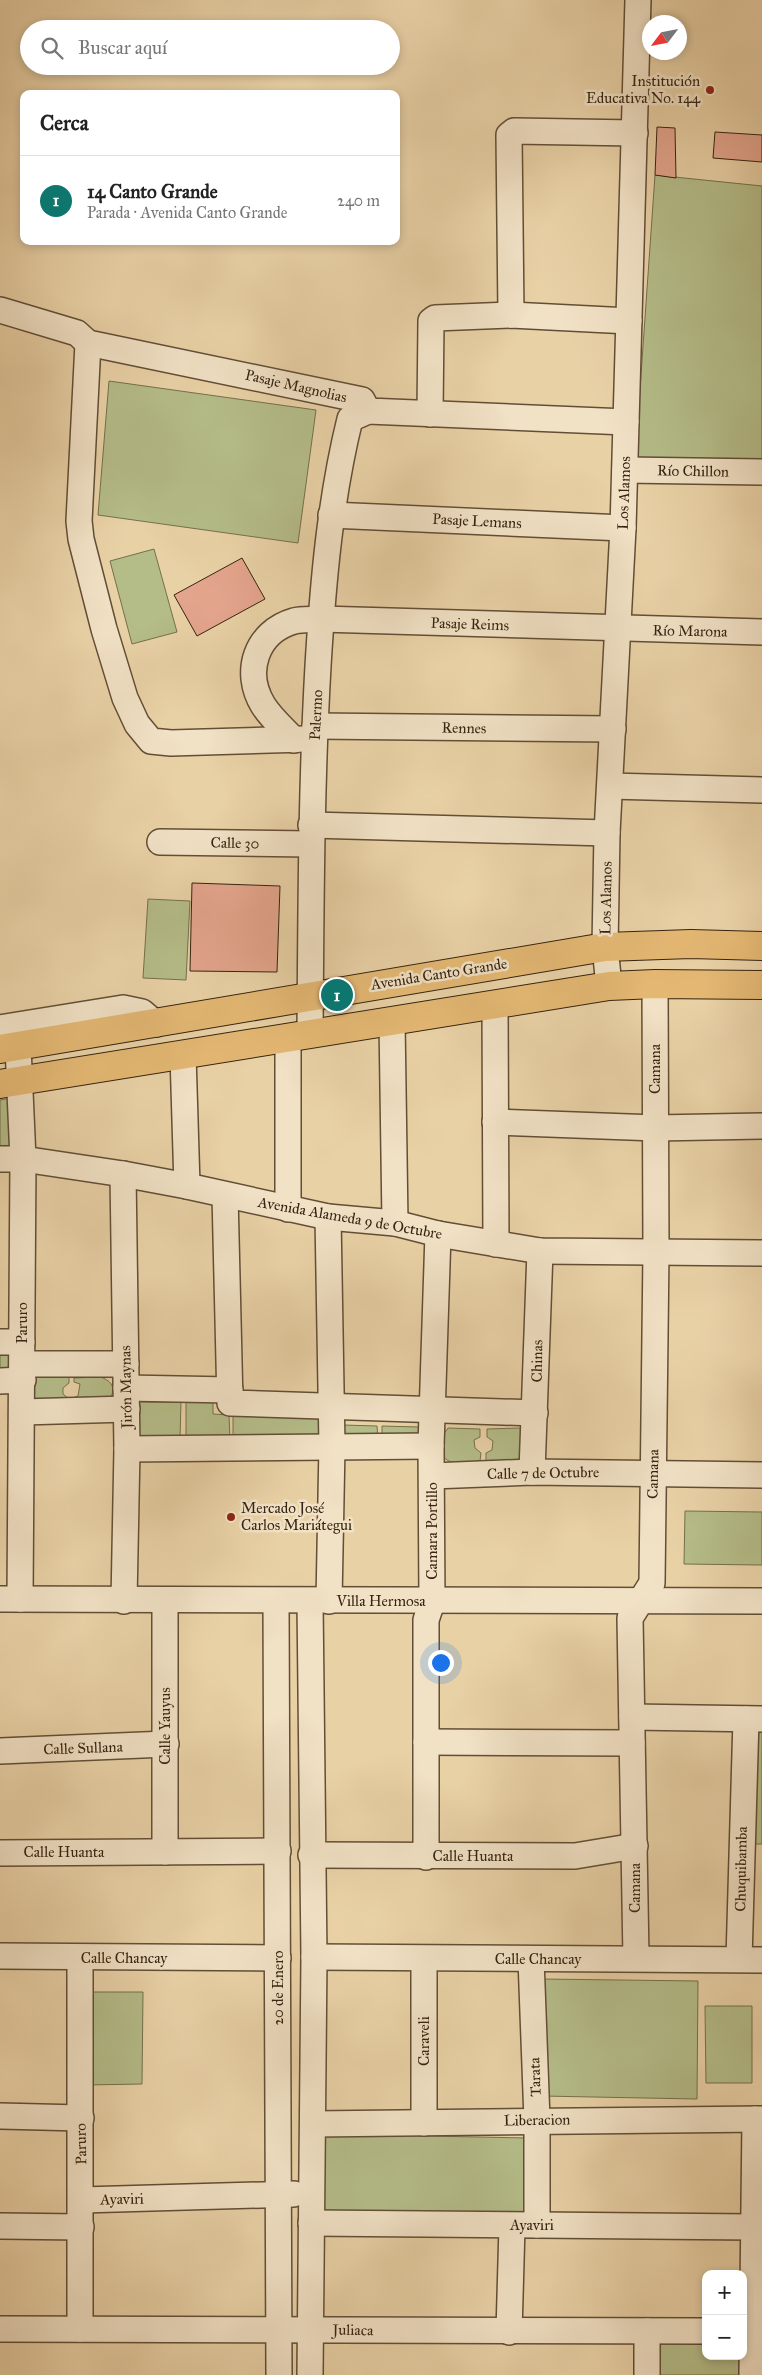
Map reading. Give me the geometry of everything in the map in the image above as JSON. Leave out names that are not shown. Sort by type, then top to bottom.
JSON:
[{"type":"main road","name":"Avenida Canto Grande","points":[[6,1041],[156,1024],[310,996],[605,947],[691,944],[762,946]]},
{"type":"main road","points":[[10,1083],[299,1035],[495,1006],[609,986],[655,984],[762,985]]},
{"type":"street","name":"Los Alamos","points":[[609,986],[605,947],[607,833],[623,528],[638,0]]},
{"type":"street","points":[[511,315],[509,135],[514,131],[635,133]]},
{"type":"street","name":"Pasaje Magnolias","points":[[0,310],[77,333],[88,343],[362,400],[368,411]]},
{"type":"street","points":[[430,414],[432,321],[440,316],[511,315],[629,321]]},
{"type":"street","name":"Rennes","points":[[88,343],[79,521],[81,539],[104,629],[125,698],[137,724],[151,741],[308,735],[613,729]]},
{"type":"street","points":[[368,411],[626,422]]},
{"type":"street","name":"Palermo","points":[[288,1209],[299,1035],[310,996],[311,834],[308,735],[331,515],[350,419],[368,411]]},
{"type":"street","name":"Río Chillon","points":[[625,470],[762,472]]},
{"type":"street","name":"Pasaje Lemans","points":[[331,515],[623,528]]},
{"type":"street","name":"Pasaje Reims","points":[[308,735],[262,704],[253,678],[254,659],[263,640],[278,628],[295,621],[321,619],[619,629]]},
{"type":"street","name":"Río Marona","points":[[619,629],[762,632]]},
{"type":"street","points":[[610,786],[762,790]]},
{"type":"street","name":"Calle 30","points":[[160,842],[311,834],[607,833]]},
{"type":"street","name":"Camana","points":[[636,1958],[630,1618],[652,1583],[656,1252],[655,984]]},
{"type":"street","points":[[495,1006],[496,1244]]},
{"type":"street","points":[[392,1021],[395,1223]]},
{"type":"street","name":"Paruro","points":[[6,1041],[10,1083],[12,1159],[14,1362],[22,1412],[10,1599]]},
{"type":"street","points":[[183,1055],[187,1186]]},
{"type":"street","points":[[495,1122],[656,1128],[762,1126]]},
{"type":"street","name":"Avenida Alameda 9 de Octubre","points":[[12,1159],[123,1174],[328,1217],[395,1223],[438,1234],[540,1251],[762,1253]]},
{"type":"street","name":"Jirón Maynas","points":[[123,1174],[127,1449],[124,1601]]},
{"type":"street","points":[[226,1195],[230,1403],[535,1413]]},
{"type":"street","points":[[310,2375],[314,1957],[311,1855],[319,1601],[332,1446],[328,1217]]},
{"type":"street","name":"Camara Portillo","points":[[426,1857],[426,1620],[432,1602],[431,1446],[438,1234]]},
{"type":"street","name":"Chinas","points":[[532,1472],[540,1251]]},
{"type":"street","points":[[14,1362],[126,1387],[230,1390]]},
{"type":"street","points":[[22,1412],[126,1387]]},
{"type":"street","points":[[127,1449],[431,1446]]},
{"type":"street","name":"Calle 7 de Octubre","points":[[432,1476],[532,1472],[762,1474]]},
{"type":"street","name":"Villa Hermosa","points":[[10,1599],[432,1602],[762,1601]]},
{"type":"street","name":"Calle Yauyus","points":[[165,1601],[165,1852]]},
{"type":"street","name":"20 de Enero","points":[[276,1601],[279,2375]]},
{"type":"street","points":[[632,1717],[754,1719]]},
{"type":"street","name":"Chuquibamba","points":[[751,1959],[754,1719]]},
{"type":"street","points":[[426,1742],[632,1742]]},
{"type":"street","name":"Calle Sullana","points":[[0,1751],[166,1744]]},
{"type":"street","name":"Calle Huanta","points":[[311,1855],[426,1857],[575,1856],[635,1846]]},
{"type":"street","name":"Calle Huanta","points":[[0,1853],[278,1851]]},
{"type":"street","name":"Calle Chancay","points":[[0,1956],[278,1958]]},
{"type":"street","name":"Calle Chancay","points":[[314,1957],[751,1959]]},
{"type":"street","name":"Paruro","points":[[80,1958],[82,2200],[80,2329]]},
{"type":"street","name":"Caraveli","points":[[424,1958],[424,2123]]},
{"type":"street","name":"Tarata","points":[[531,1959],[537,2120],[537,2225]]},
{"type":"street","points":[[0,2116],[81,2118]]},
{"type":"street","points":[[752,2375],[748,2331],[758,2258],[753,2226],[759,2119]]},
{"type":"street","name":"Liberacion","points":[[312,2124],[759,2119]]},
{"type":"street","name":"Ayaviri","points":[[82,2200],[312,2194]]},
{"type":"street","name":"Ayaviri","points":[[311,2223],[512,2226],[753,2226]]},
{"type":"street","points":[[0,2226],[81,2227]]},
{"type":"street","points":[[509,2332],[512,2226]]},
{"type":"street","name":"Juliaca","points":[[0,2329],[509,2332],[702,2331]]},
{"type":"street","points":[[647,2331],[647,2375]]},
{"type":"green space","points":[[655,175],[762,186],[762,464],[635,461]]},
{"type":"green space","points":[[109,381],[316,410],[298,543],[98,515]]},
{"type":"green space","points":[[154,549],[177,632],[132,644],[110,561]]},
{"type":"green space","points":[[148,899],[190,901],[186,980],[143,978]]},
{"type":"green space","points":[[12,1098],[13,1148],[0,1148],[0,1100]]},
{"type":"green space","points":[[0,1350],[7,1353],[12,1365],[9,1370],[0,1376]]},
{"type":"green space","points":[[35,1377],[69,1377],[69,1383],[63,1388],[63,1394],[68,1398],[68,1404],[32,1400]]},
{"type":"green space","points":[[100,1377],[111,1384],[113,1390],[111,1397],[73,1403],[73,1398],[78,1396],[80,1384],[74,1382],[74,1378]]},
{"type":"green space","points":[[186,1400],[213,1400],[213,1414],[229,1415],[230,1439],[186,1438]]},
{"type":"green space","points":[[181,1402],[180,1438],[140,1439],[131,1428],[135,1403]]},
{"type":"green space","points":[[233,1415],[319,1418],[320,1438],[233,1439]]},
{"type":"green space","points":[[343,1425],[377,1426],[378,1439],[344,1439]]},
{"type":"green space","points":[[382,1426],[419,1427],[423,1434],[382,1438]]},
{"type":"green space","points":[[448,1428],[480,1429],[480,1437],[474,1440],[475,1448],[481,1453],[480,1461],[460,1463],[445,1459],[442,1451],[443,1435]]},
{"type":"green space","points":[[519,1428],[525,1432],[520,1462],[486,1462],[486,1453],[492,1450],[493,1441],[487,1437],[487,1429]]},
{"type":"green space","points":[[685,1511],[762,1512],[762,1565],[684,1564]]},
{"type":"green space","points":[[750,1726],[762,1726],[762,1844],[747,1844]]},
{"type":"green space","points":[[542,1979],[698,1981],[697,2099],[542,2096]]},
{"type":"green space","points":[[88,1992],[143,1992],[142,2084],[85,2085]]},
{"type":"green space","points":[[705,2006],[752,2006],[752,2083],[706,2083]]},
{"type":"green space","points":[[324,2134],[527,2138],[530,2212],[322,2214]]},
{"type":"green space","points":[[652,2336],[702,2336],[702,2360],[744,2360],[748,2375],[652,2375]]},
{"type":"building","points":[[657,127],[675,128],[676,178],[655,175]]},
{"type":"building","points":[[715,132],[762,135],[762,162],[713,158]]},
{"type":"building","points":[[242,558],[265,599],[197,636],[174,595]]},
{"type":"building","points":[[192,883],[280,886],[277,972],[190,971]]},
{"type":"place","name":"Institución Educativa No. 144","points":[[710,90]]},
{"type":"place","name":"14 Canto Grande","points":[[337,995]]},
{"type":"place","name":"Mercado José Carlos Mariátegui","points":[[231,1517]]}]
